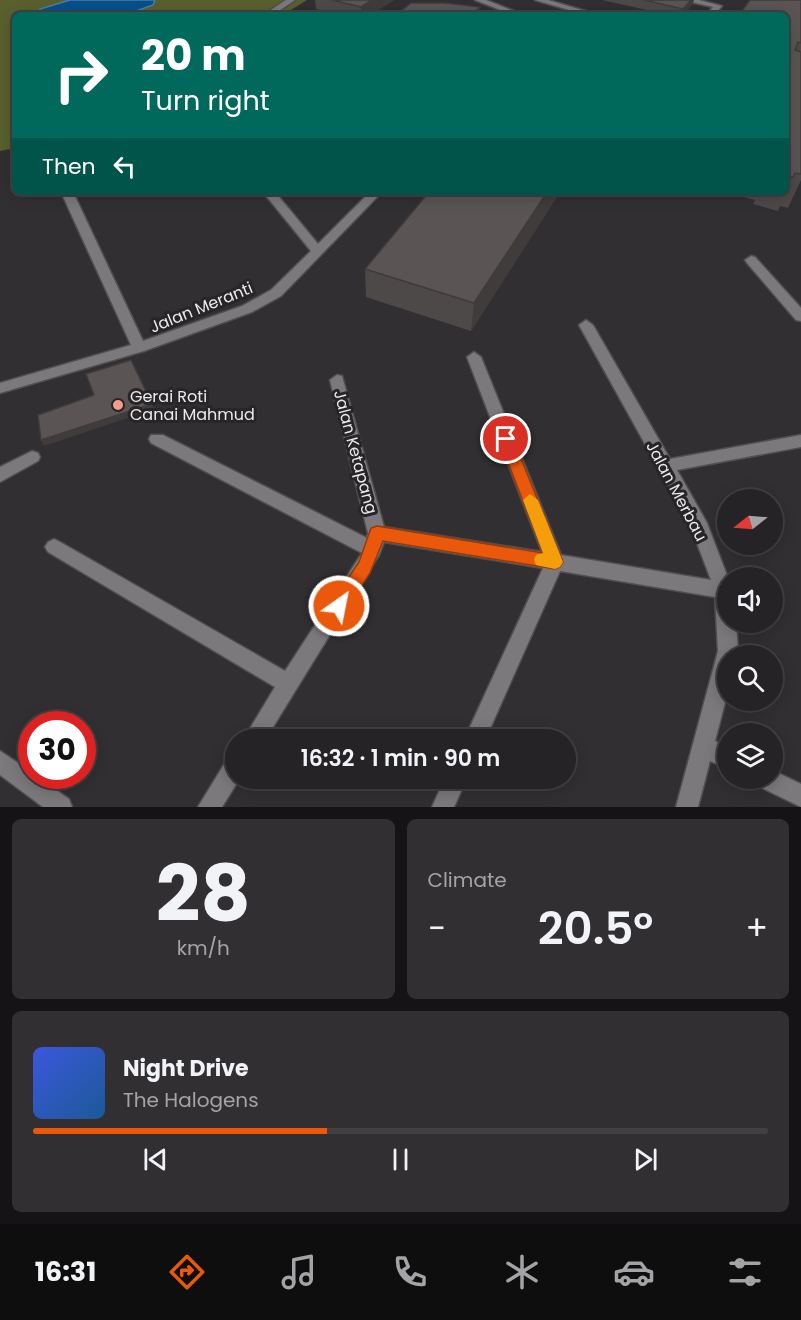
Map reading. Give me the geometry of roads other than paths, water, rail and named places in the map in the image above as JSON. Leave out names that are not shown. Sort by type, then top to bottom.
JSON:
[{"type":"street","points":[[272,12],[291,0]]},
{"type":"street","points":[[479,0],[512,12]]},
{"type":"street","points":[[539,0],[584,12]]},
{"type":"street","points":[[686,0],[717,6],[712,12]]},
{"type":"street","points":[[69,195],[139,348]]},
{"type":"street","points":[[271,195],[317,251]]},
{"type":"street","name":"Jalan Meranti","points":[[0,388],[139,348],[247,309],[276,293],[373,195]]},
{"type":"street","points":[[751,260],[801,317]]},
{"type":"street","name":"Jalan Merbau","points":[[586,325],[698,523],[717,572]]},
{"type":"street","points":[[474,357],[555,562],[479,729]]},
{"type":"street","name":"Jalan Ketapang","points":[[337,380],[364,477],[375,542]]},
{"type":"street","points":[[157,439],[375,542],[555,562],[717,589]]},
{"type":"street","points":[[665,466],[801,441]]},
{"type":"street","points":[[0,475],[32,457]]},
{"type":"street","points":[[260,729],[375,542]]},
{"type":"street","points":[[54,547],[289,684]]},
{"type":"street","name":"Jalan Merbau","points":[[687,807],[705,747],[728,651],[727,633]]},
{"type":"street","points":[[705,747],[717,753]]},
{"type":"street","points":[[0,762],[61,807]]},
{"type":"street","points":[[209,807],[225,783]]},
{"type":"street","points":[[783,787],[801,796]]},
{"type":"street","points":[[442,807],[451,789]]},
{"type":"water","points":[[70,0],[155,0],[153,5],[133,12],[40,12],[40,9]]},
{"type":"place","name":"Gerai Roti Canai Mahmud","points":[[118,405]]}]
